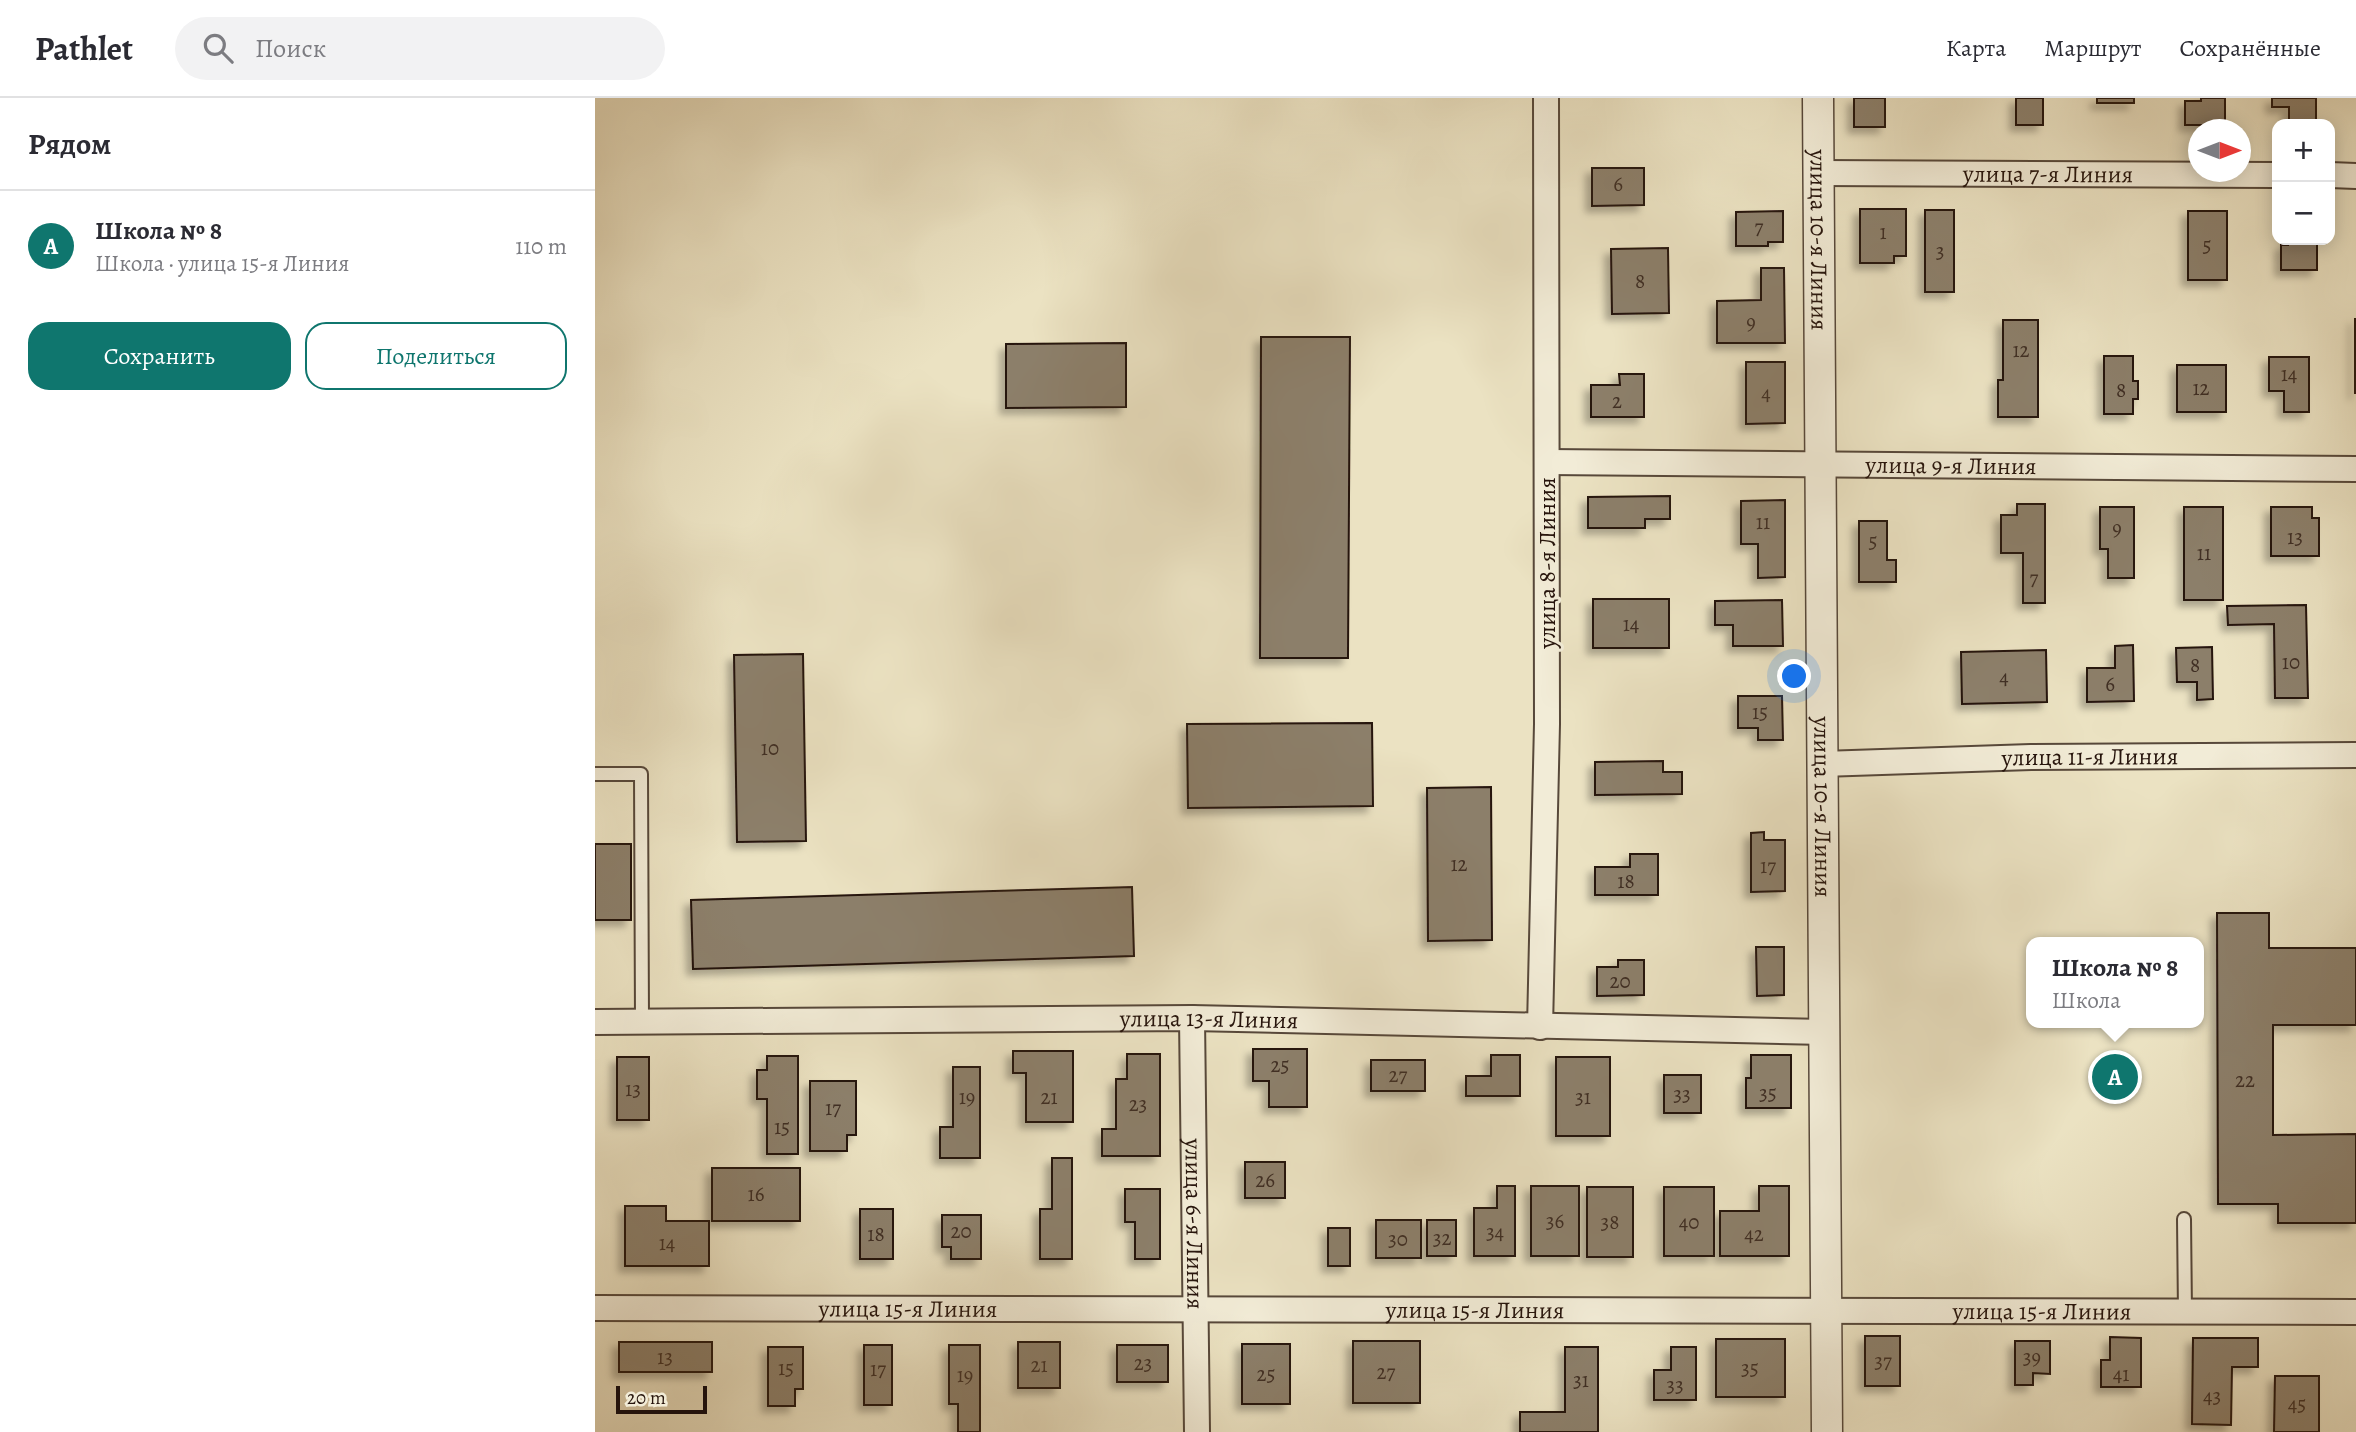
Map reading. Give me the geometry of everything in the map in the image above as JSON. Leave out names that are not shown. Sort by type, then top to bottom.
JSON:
[{"type":"street","name":"улица 8-я Линия","points":[[1540,1027],[1547,738],[1546,98]]},
{"type":"street","name":"улица 10-я Линия","points":[[1818,98],[1818,466],[1827,1432]]},
{"type":"street","name":"улица 7-я Линия","points":[[1819,173],[2272,175]]},
{"type":"street","points":[[2335,175],[2356,176]]},
{"type":"street","name":"улица 9-я Линия","points":[[1547,462],[2356,469]]},
{"type":"street","name":"улица 11-я Линия","points":[[1822,764],[2031,758],[2356,755]]},
{"type":"street","name":"улица 13-я Линия","points":[[595,1022],[1192,1018],[1825,1032]]},
{"type":"street","name":"улица 6-я Линия","points":[[1192,1018],[1197,1432]]},
{"type":"street","name":"улица 15-я Линия","points":[[595,1308],[1827,1313],[2356,1312]]},
{"type":"lane","points":[[595,774],[641,774],[642,1021]]},
{"type":"lane","points":[[2184,1219],[2185,1312]]},
{"type":"building","points":[[1854,98],[1885,98],[1885,127],[1854,127]]},
{"type":"building","points":[[2016,98],[2043,98],[2043,125],[2016,125]]},
{"type":"building","points":[[2097,98],[2134,98],[2134,103],[2097,103]]},
{"type":"building","points":[[2201,98],[2225,98],[2225,119],[2188,119],[2188,125],[2185,125],[2185,101],[2201,101]]},
{"type":"building","points":[[2272,98],[2316,98],[2316,119],[2289,119],[2289,107],[2272,107]]},
{"type":"building","points":[[1592,168],[1644,168],[1644,205],[1592,206]]},
{"type":"building","points":[[1860,209],[1906,209],[1906,256],[1894,256],[1894,263],[1860,263]]},
{"type":"building","points":[[1925,210],[1954,210],[1954,292],[1925,292]]},
{"type":"building","points":[[1783,211],[1783,242],[1768,242],[1768,246],[1736,246],[1736,212]]},
{"type":"building","points":[[2188,211],[2227,211],[2227,280],[2188,280]]},
{"type":"building","points":[[2281,245],[2317,245],[2317,270],[2281,270]]},
{"type":"building","points":[[1668,248],[1669,313],[1612,314],[1611,249]]},
{"type":"building","points":[[1761,268],[1784,268],[1785,343],[1717,343],[1717,301],[1761,300]]},
{"type":"building","points":[[2356,319],[2356,393],[2355,393]]},
{"type":"building","points":[[2003,320],[2038,320],[2038,417],[1998,417],[1998,380],[2003,380]]},
{"type":"building","points":[[1261,337],[1350,337],[1348,658],[1260,658]]},
{"type":"building","points":[[1126,343],[1126,407],[1006,408],[1006,344]]},
{"type":"building","points":[[2104,356],[2133,356],[2133,381],[2138,381],[2138,399],[2133,399],[2133,414],[2104,414]]},
{"type":"building","points":[[2269,357],[2309,357],[2309,412],[2284,412],[2284,391],[2269,391]]},
{"type":"building","points":[[1746,362],[1785,362],[1785,423],[1746,424]]},
{"type":"building","points":[[2177,365],[2226,365],[2226,412],[2177,412]]},
{"type":"building","points":[[1619,374],[1644,374],[1644,417],[1591,417],[1591,385],[1620,385]]},
{"type":"building","points":[[1670,496],[1670,519],[1645,519],[1645,528],[1588,528],[1588,497]]},
{"type":"building","points":[[1785,500],[1785,577],[1758,578],[1758,544],[1741,544],[1741,501]]},
{"type":"building","points":[[2017,504],[2045,504],[2045,603],[2023,603],[2023,553],[2001,553],[2001,515],[2017,515]]},
{"type":"building","points":[[2100,507],[2134,507],[2134,578],[2108,578],[2108,549],[2100,549]]},
{"type":"building","points":[[2184,507],[2223,507],[2223,600],[2184,600]]},
{"type":"building","points":[[2271,507],[2312,507],[2312,518],[2319,518],[2319,556],[2271,556]]},
{"type":"building","points":[[1859,521],[1887,521],[1887,560],[1896,560],[1896,582],[1859,582]]},
{"type":"building","points":[[1593,599],[1669,599],[1669,648],[1593,648]]},
{"type":"building","points":[[1782,600],[1783,646],[1733,646],[1733,625],[1715,625],[1715,601]]},
{"type":"building","points":[[2306,605],[2308,698],[2275,698],[2274,624],[2228,625],[2227,606]]},
{"type":"building","points":[[2133,645],[2134,701],[2087,702],[2087,668],[2115,668],[2115,646]]},
{"type":"building","points":[[2212,647],[2213,699],[2197,700],[2197,682],[2177,682],[2176,648]]},
{"type":"building","points":[[2046,650],[2047,702],[1962,704],[1961,652]]},
{"type":"building","points":[[803,654],[806,841],[737,842],[734,655]]},
{"type":"building","points":[[1738,696],[1782,696],[1783,740],[1758,740],[1758,728],[1738,728]]},
{"type":"building","points":[[1372,723],[1373,806],[1188,808],[1187,724]]},
{"type":"building","points":[[1663,761],[1663,772],[1682,772],[1682,794],[1595,795],[1595,762]]},
{"type":"building","points":[[1491,787],[1492,940],[1428,941],[1427,788]]},
{"type":"building","points":[[1764,832],[1764,840],[1785,840],[1785,891],[1751,892],[1751,833]]},
{"type":"building","points":[[595,844],[631,844],[631,920],[595,920]]},
{"type":"building","points":[[1630,854],[1658,854],[1658,895],[1595,895],[1595,867],[1630,867]]},
{"type":"building","points":[[1132,887],[1134,956],[693,969],[691,900]]},
{"type":"building","points":[[2217,913],[2269,913],[2269,948],[2356,948],[2356,1025],[2273,1025],[2273,1135],[2356,1134],[2356,1223],[2278,1223],[2278,1204],[2218,1204]]},
{"type":"building","points":[[1756,947],[1784,947],[1784,995],[1757,996]]},
{"type":"building","points":[[1618,960],[1644,960],[1644,995],[1597,996],[1597,967],[1618,967]]},
{"type":"building","points":[[1253,1049],[1307,1049],[1307,1107],[1269,1107],[1269,1081],[1253,1081]]},
{"type":"building","points":[[1013,1051],[1073,1051],[1073,1122],[1026,1122],[1026,1073],[1013,1073]]},
{"type":"building","points":[[1127,1054],[1160,1054],[1160,1156],[1102,1156],[1102,1129],[1116,1129],[1116,1079],[1127,1079]]},
{"type":"building","points":[[1491,1055],[1520,1055],[1520,1096],[1466,1096],[1466,1076],[1491,1076]]},
{"type":"building","points":[[1751,1055],[1791,1055],[1791,1108],[1746,1108],[1746,1078],[1751,1078]]},
{"type":"building","points":[[767,1056],[798,1056],[798,1154],[767,1154],[767,1099],[757,1099],[757,1070],[767,1070]]},
{"type":"building","points":[[617,1057],[649,1057],[649,1120],[617,1120]]},
{"type":"building","points":[[1556,1057],[1610,1057],[1610,1136],[1556,1136]]},
{"type":"building","points":[[1371,1060],[1425,1060],[1425,1091],[1371,1091]]},
{"type":"building","points":[[953,1067],[980,1067],[980,1158],[940,1158],[940,1127],[953,1127]]},
{"type":"building","points":[[1664,1075],[1701,1075],[1701,1113],[1664,1113]]},
{"type":"building","points":[[810,1081],[856,1081],[856,1135],[847,1135],[847,1151],[810,1151]]},
{"type":"building","points":[[1052,1158],[1072,1158],[1072,1259],[1040,1259],[1040,1209],[1052,1209]]},
{"type":"building","points":[[1245,1162],[1285,1162],[1285,1198],[1245,1198]]},
{"type":"building","points":[[712,1168],[800,1168],[800,1221],[712,1221]]},
{"type":"building","points":[[1497,1186],[1515,1186],[1515,1256],[1474,1256],[1474,1208],[1497,1208]]},
{"type":"building","points":[[1531,1186],[1579,1186],[1579,1256],[1531,1256]]},
{"type":"building","points":[[1759,1186],[1789,1186],[1789,1256],[1720,1256],[1720,1211],[1759,1211]]},
{"type":"building","points":[[1587,1187],[1633,1187],[1633,1257],[1587,1257]]},
{"type":"building","points":[[1664,1187],[1714,1187],[1714,1256],[1664,1256]]},
{"type":"building","points":[[1125,1189],[1160,1189],[1160,1259],[1135,1259],[1135,1222],[1125,1222]]},
{"type":"building","points":[[625,1206],[666,1206],[666,1221],[709,1221],[709,1266],[625,1266]]},
{"type":"building","points":[[860,1209],[893,1209],[893,1259],[860,1259]]},
{"type":"building","points":[[942,1215],[981,1215],[981,1259],[951,1259],[951,1247],[942,1247]]},
{"type":"building","points":[[1376,1220],[1421,1220],[1421,1258],[1376,1258]]},
{"type":"building","points":[[1427,1220],[1456,1220],[1456,1256],[1427,1256]]},
{"type":"building","points":[[1328,1228],[1350,1228],[1350,1266],[1328,1266]]},
{"type":"building","points":[[1865,1336],[1900,1336],[1900,1386],[1865,1386]]},
{"type":"building","points":[[2110,1337],[2141,1338],[2141,1387],[2101,1387],[2101,1360],[2110,1360]]},
{"type":"building","points":[[2193,1338],[2258,1338],[2258,1367],[2232,1367],[2231,1425],[2192,1424]]},
{"type":"building","points":[[1716,1339],[1785,1339],[1785,1397],[1716,1397]]},
{"type":"building","points":[[1353,1341],[1420,1341],[1420,1403],[1353,1403]]},
{"type":"building","points":[[2015,1341],[2050,1341],[2050,1374],[2033,1373],[2033,1385],[2015,1385]]},
{"type":"building","points":[[619,1342],[712,1342],[712,1372],[619,1372]]},
{"type":"building","points":[[1018,1342],[1060,1342],[1060,1388],[1018,1388]]},
{"type":"building","points":[[1242,1344],[1290,1344],[1290,1404],[1242,1404]]},
{"type":"building","points":[[864,1345],[892,1345],[892,1405],[864,1405]]},
{"type":"building","points":[[949,1345],[980,1345],[980,1432],[958,1432],[958,1404],[949,1404]]},
{"type":"building","points":[[1117,1345],[1168,1345],[1168,1382],[1117,1382]]},
{"type":"building","points":[[768,1347],[803,1347],[803,1389],[795,1389],[795,1406],[768,1406]]},
{"type":"building","points":[[1565,1347],[1598,1347],[1598,1432],[1520,1432],[1520,1412],[1565,1412]]},
{"type":"building","points":[[1671,1347],[1696,1347],[1696,1400],[1654,1400],[1654,1370],[1671,1370]]},
{"type":"building","points":[[2275,1376],[2319,1376],[2319,1432],[2274,1432]]},
{"type":"place","name":"Школа № 8","points":[[2115,1077]]}]
